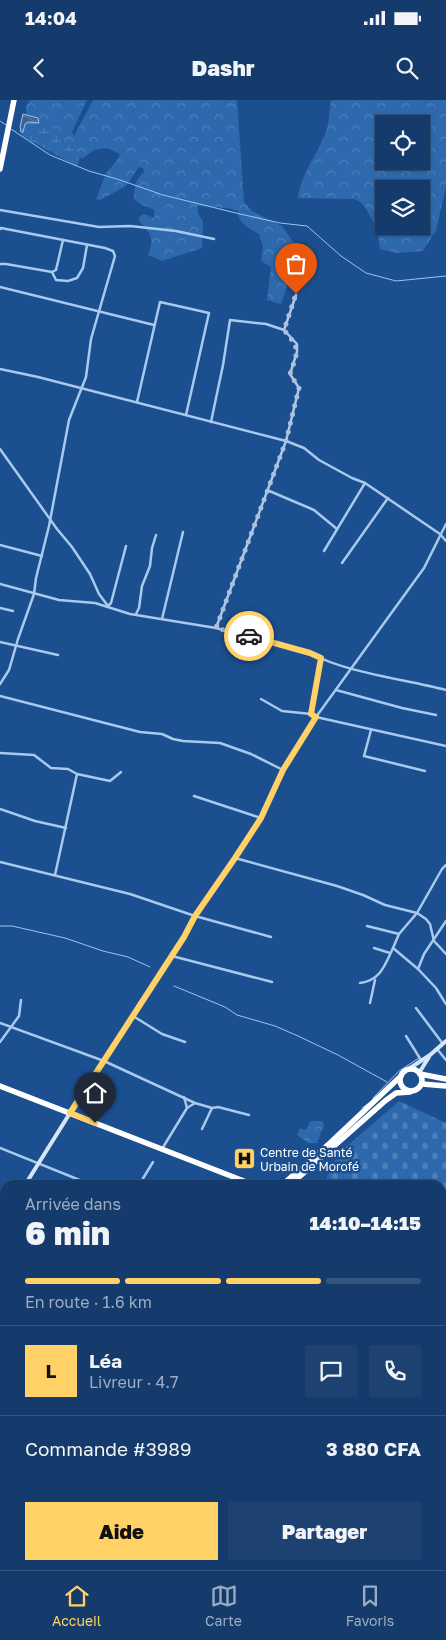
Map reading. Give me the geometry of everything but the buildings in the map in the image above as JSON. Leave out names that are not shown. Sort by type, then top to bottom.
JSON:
[{"type":"highway","points":[[0,170],[14,100]]},
{"type":"highway","points":[[292,1180],[407,1070],[414,1070],[446,1079]]},
{"type":"highway","points":[[420,1073],[422,1084]]},
{"type":"highway","points":[[401,1076],[402,1086],[410,1092]]},
{"type":"highway","points":[[422,1084],[446,1086]]},
{"type":"highway","points":[[293,1180],[385,1101],[396,1093],[417,1090],[422,1084]]},
{"type":"highway","points":[[0,1086],[239,1180]]},
{"type":"street","points":[[0,210],[99,227],[130,226],[168,230],[214,239]]},
{"type":"street","points":[[0,229],[111,250],[114,253],[115,259],[91,339],[88,366],[82,388],[70,420],[34,594],[16,646],[10,670],[0,684]]},
{"type":"street","points":[[0,264],[52,272],[56,270],[63,240]]},
{"type":"street","points":[[52,272],[56,280],[78,278],[83,268],[88,245]]},
{"type":"street","points":[[0,287],[84,308],[100,310],[154,325]]},
{"type":"street","points":[[284,330],[296,294]]},
{"type":"street","points":[[137,402],[160,302],[209,313],[186,415]]},
{"type":"street","points":[[211,422],[230,320],[266,324],[284,330],[297,344],[297,352],[290,374],[299,388],[286,441],[216,628]]},
{"type":"street","points":[[0,369],[82,388],[286,441],[304,448],[319,460],[365,483],[440,534],[446,541]]},
{"type":"street","points":[[0,449],[72,547],[108,606]]},
{"type":"street","points":[[324,551],[365,483]]},
{"type":"street","points":[[267,490],[314,510],[337,529]]},
{"type":"street","points":[[342,563],[388,498]]},
{"type":"street","points":[[28,1180],[172,956],[195,916],[261,818],[283,770],[316,717],[424,568],[446,524]]},
{"type":"street","points":[[162,619],[183,532]]},
{"type":"street","points":[[136,614],[139,608],[142,586],[150,566],[156,535]]},
{"type":"street","points":[[0,545],[42,556]]},
{"type":"street","points":[[108,606],[111,603],[126,546]]},
{"type":"street","points":[[0,584],[59,600],[95,603],[116,610],[216,628],[310,653],[351,668],[446,690]]},
{"type":"street","points":[[0,608],[13,610]]},
{"type":"street","points":[[0,642],[58,655]]},
{"type":"street","points":[[311,714],[321,658]]},
{"type":"street","points":[[336,690],[436,715]]},
{"type":"street","points":[[0,696],[134,731],[164,734],[178,740],[220,743],[251,754],[283,770]]},
{"type":"street","points":[[261,699],[282,710],[311,714],[316,717],[446,746]]},
{"type":"street","points":[[371,730],[364,756],[425,770]]},
{"type":"street","points":[[0,753],[34,755],[51,768],[68,769],[77,774],[110,781],[121,772]]},
{"type":"street","points":[[56,875],[77,774]]},
{"type":"street","points":[[194,796],[261,818]]},
{"type":"street","points":[[0,809],[34,821],[66,828]]},
{"type":"street","points":[[235,858],[337,886],[385,905],[417,913],[430,924],[434,941],[446,954]]},
{"type":"street","points":[[0,862],[130,894],[195,916],[271,937]]},
{"type":"street","points":[[370,1003],[375,979],[381,972],[400,934],[417,913],[432,884],[446,865]]},
{"type":"street","points":[[418,969],[424,954],[446,921]]},
{"type":"street","points":[[367,926],[400,934]]},
{"type":"street","points":[[374,948],[390,953]]},
{"type":"street","points":[[393,948],[418,969],[436,988],[446,1004]]},
{"type":"street","points":[[172,956],[272,982]]},
{"type":"street","points":[[360,983],[375,979]]},
{"type":"street","points":[[0,1042],[19,1016],[21,1000]]},
{"type":"street","points":[[407,1070],[430,1055],[444,1042],[416,1008]]},
{"type":"street","points":[[133,1016],[162,1034],[185,1042]]},
{"type":"street","points":[[0,1023],[104,1061],[195,1102],[212,1108],[218,1107],[248,1115]]},
{"type":"street","points":[[406,1036],[422,1061]]},
{"type":"street","points":[[437,1049],[446,1060]]},
{"type":"street","points":[[420,1073],[430,1055]]},
{"type":"street","points":[[184,1097],[187,1108]]},
{"type":"street","points":[[161,1150],[187,1108],[195,1102]]},
{"type":"street","points":[[202,1129],[212,1108]]},
{"type":"street","points":[[0,1148],[79,1180]]},
{"type":"street","points":[[142,1180],[153,1162]]},
{"type":"green space","points":[[30,100],[87,100],[72,132],[74,136],[93,100],[237,100],[244,202],[252,211],[282,226],[298,249],[288,261],[279,257],[275,267],[291,275],[281,304],[267,300],[271,267],[261,261],[263,247],[259,234],[242,222],[238,211],[228,208],[197,206],[198,213],[203,222],[202,248],[162,261],[148,255],[151,236],[139,221],[140,216],[144,214],[154,218],[154,210],[134,199],[136,184],[144,172],[143,168],[139,167],[126,186],[100,200],[96,199],[106,173],[116,162],[120,154],[107,148],[94,150],[82,159],[44,120],[26,114],[26,106]]},
{"type":"green space","points":[[331,100],[446,100],[446,187],[436,230],[423,251],[396,253],[380,249],[378,235],[430,235],[430,180],[375,180],[375,224],[365,207],[354,199],[298,198],[306,172],[323,139],[328,123]]},
{"type":"green space","points":[[38,118],[44,120],[80,156],[78,165],[76,166],[22,136],[21,132],[25,124],[30,121],[39,121]]},
{"type":"green space","points":[[399,1101],[446,1123],[446,1180],[326,1180],[339,1153]]},
{"type":"green space","points":[[310,1121],[322,1121],[324,1125],[317,1143],[308,1143],[297,1135],[300,1128],[306,1130]]},
{"type":"water","points":[[23,114],[38,118],[39,123],[28,122],[25,124],[23,132],[21,132],[20,127]]},
{"type":"waterway","points":[[0,121],[6,125]]},
{"type":"waterway","points":[[11,129],[50,155],[89,171],[163,195],[280,223],[307,226],[341,256],[366,273],[396,281],[446,276]]},
{"type":"waterway","points":[[0,926],[12,926],[65,938],[128,957],[150,967]]},
{"type":"waterway","points":[[174,986],[225,1007],[237,1015],[275,1026],[298,1036],[387,1082]]},
{"type":"waterway","points":[[373,1098],[399,1071],[419,1058]]},
{"type":"waterway","points":[[362,1108],[369,1103]]},
{"type":"way so far","points":[[249,636],[216,628],[286,441],[299,388],[290,374],[297,352],[297,344],[284,330],[296,294]]},
{"type":"place","name":"Centre de Santé Urbain de Morofé","points":[[244,1159]]},
{"type":"route","points":[[95,1123],[70,1113],[184,937],[195,916],[261,818],[283,770],[316,717],[311,714],[321,658],[310,653],[249,636]]}]
